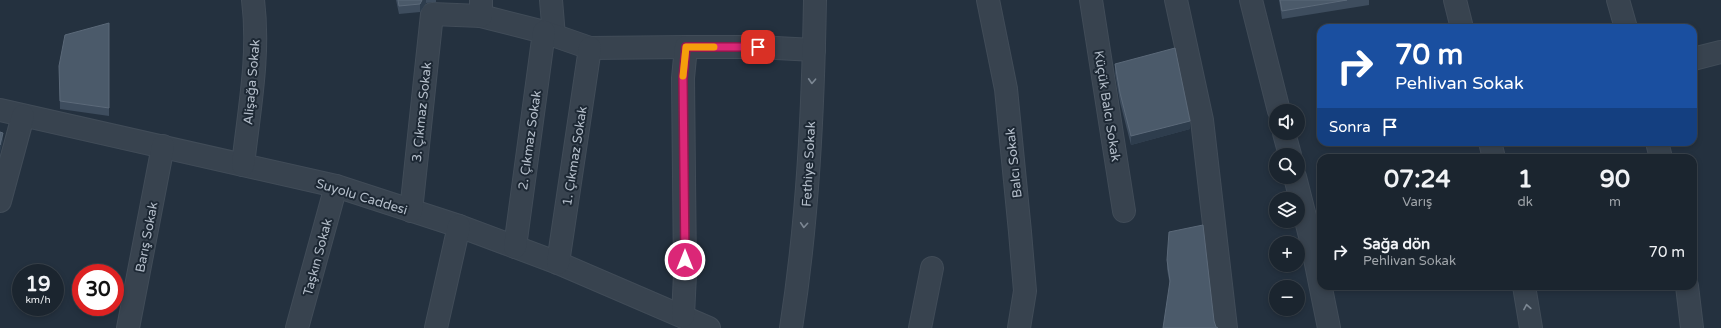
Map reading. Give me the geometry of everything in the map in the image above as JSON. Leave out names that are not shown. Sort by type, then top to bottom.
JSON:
[{"type":"street","name":"Alişağa Sokak","points":[[243,165],[254,67],[256,23],[253,0]]},
{"type":"street","name":"2. Çıkmaz Sokak","points":[[515,247],[549,34],[551,0]]},
{"type":"street","name":"Fethiye Sokak","points":[[791,328],[802,259],[814,50],[815,0]]},
{"type":"street","name":"Balcı Sokak","points":[[988,0],[1006,88],[1020,232],[1025,291],[1019,328]]},
{"type":"street","name":"Küçük Balcı Sokak","points":[[1091,0],[1124,211]]},
{"type":"street","points":[[1176,0],[1202,120],[1226,328]]},
{"type":"street","points":[[1251,0],[1277,104]]},
{"type":"street","points":[[1455,0],[1461,24]]},
{"type":"street","points":[[1618,0],[1625,24]]},
{"type":"street","points":[[481,8],[590,48],[758,47],[814,50]]},
{"type":"street","name":"3. Çıkmaz Sokak","points":[[411,211],[432,14],[481,8]]},
{"type":"street","points":[[683,316],[685,259],[683,78],[686,47]]},
{"type":"street","name":"1. Çıkmaz Sokak","points":[[558,263],[590,48]]},
{"type":"street","points":[[1697,58],[1721,52]]},
{"type":"street","name":"Suyolu Caddesi","points":[[0,110],[336,186],[459,226],[558,263],[709,328]]},
{"type":"street","points":[[0,201],[23,116]]},
{"type":"street","name":"Barış Sokak","points":[[128,328],[163,146]]},
{"type":"street","points":[[1297,184],[1317,269]]},
{"type":"street","name":"Taşkın Sokak","points":[[298,328],[336,186]]},
{"type":"street","points":[[436,328],[459,226]]},
{"type":"street","points":[[920,328],[932,268]]},
{"type":"street","points":[[1321,290],[1329,328]]},
{"type":"street","points":[[1525,290],[1531,328]]},
{"type":"street","points":[[1687,290],[1692,328]]},
{"type":"building","points":[[398,0],[422,0],[420,4],[399,6]]},
{"type":"building","points":[[1280,0],[1347,0],[1282,11]]},
{"type":"building","points":[[109,23],[109,108],[60,101],[59,66],[65,35]]},
{"type":"building","points":[[1175,48],[1190,121],[1131,136],[1120,93],[1115,64]]},
{"type":"building","points":[[0,132],[3,133],[0,145]]},
{"type":"building","points":[[1203,225],[1214,321],[1216,327],[1218,328],[1163,328],[1170,281],[1167,260],[1169,232]]},
{"type":"slow traffic","points":[[683,76],[686,47],[714,47]]},
{"type":"route","points":[[685,260],[685,127],[683,78],[686,47],[758,47]]}]
